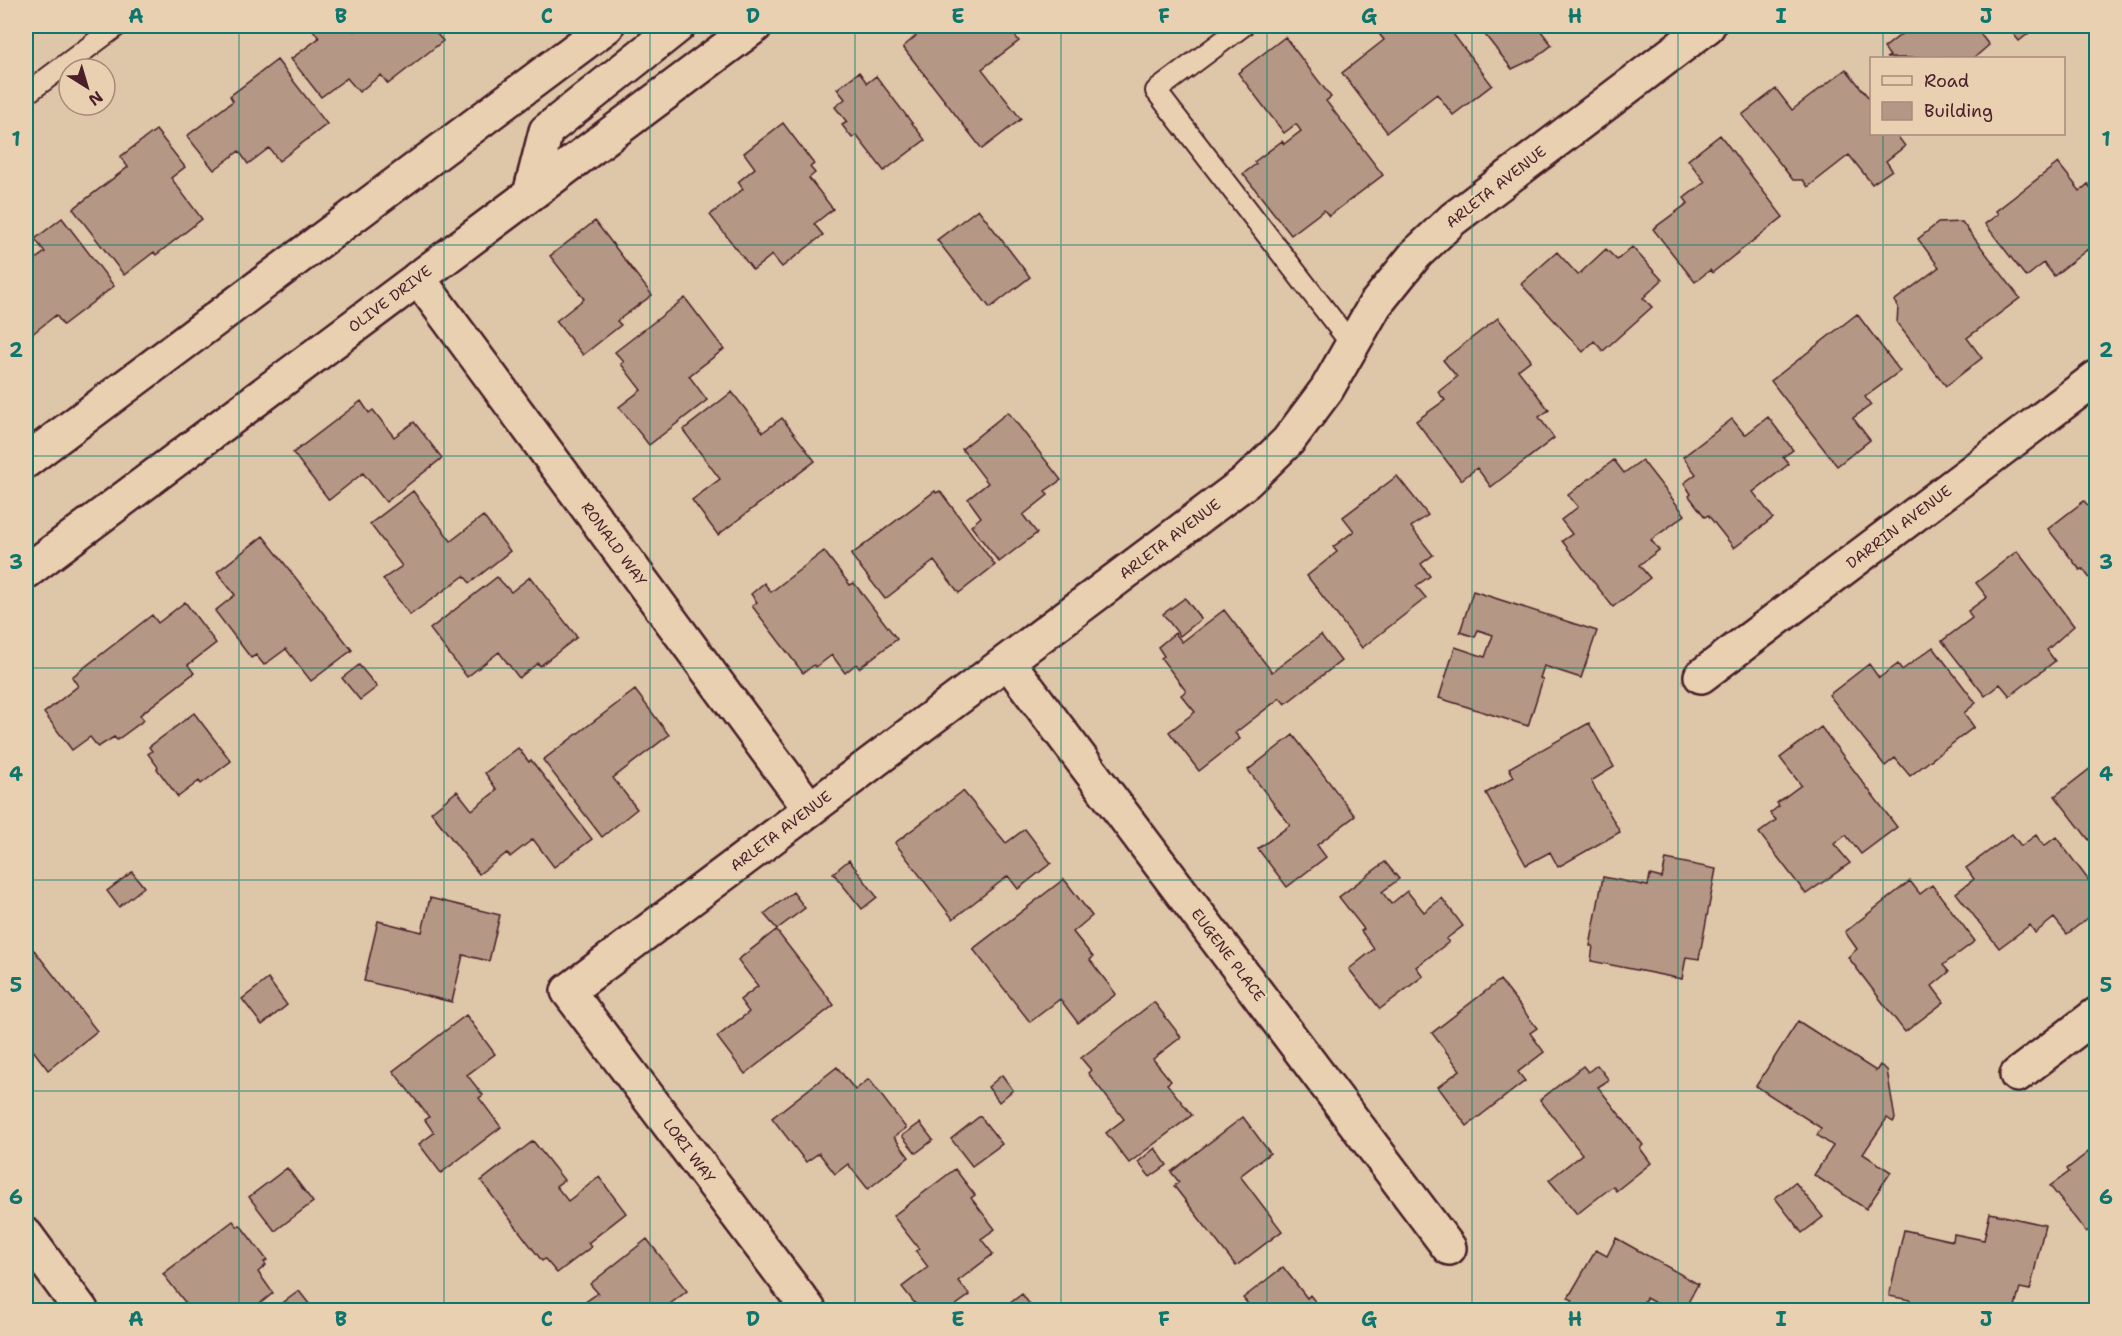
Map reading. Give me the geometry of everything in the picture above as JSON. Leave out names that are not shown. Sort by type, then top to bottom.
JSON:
[{"type":"street","points":[[26,461],[607,26]]},
{"type":"street","points":[[530,194],[546,131],[678,26]]},
{"type":"street","name":"OLIVE DRIVE","points":[[26,572],[756,26]]},
{"type":"street","name":"ARLETA AVENUE","points":[[568,991],[1247,482],[1288,441],[1327,389],[1375,305],[1416,254],[1453,219],[1708,26]]},
{"type":"street","name":"RONALD WAY","points":[[418,278],[810,809]]},
{"type":"street","name":"DARRIN AVENUE","points":[[1701,676],[2097,378]]},
{"type":"street","name":"EUGENE PLACE","points":[[1008,662],[1449,1248]]},
{"type":"street","name":"LORI WAY","points":[[568,991],[809,1311]]},
{"type":"street","points":[[2017,1075],[2097,1015]]},
{"type":"street","points":[[26,1235],[81,1311]]},
{"type":"lane","points":[[26,94],[117,26]]},
{"type":"lane","points":[[1242,26],[1156,91],[1352,345]]},
{"type":"building","points":[[319,26],[349,26],[354,31],[361,26],[430,26],[443,41],[388,84],[381,75],[359,92],[347,78],[321,97],[291,59],[319,38],[313,30]]},
{"type":"building","points":[[914,26],[1013,26],[1010,29],[1019,41],[982,69],[1021,119],[982,149],[903,47],[917,35],[911,28]]},
{"type":"building","points":[[1383,26],[1447,26],[1492,85],[1453,115],[1437,94],[1387,132],[1342,73],[1384,40],[1376,30]]},
{"type":"building","points":[[1478,26],[1537,26],[1552,45],[1535,58],[1512,69]]},
{"type":"building","points":[[1912,26],[1974,26],[1989,45],[1975,57],[1888,57],[1890,56],[1884,48]]},
{"type":"building","points":[[2007,26],[2038,26],[2019,41]]},
{"type":"building","points":[[2038,26],[2052,26],[2043,32]]},
{"type":"building","points":[[1285,37],[1331,97],[1326,101],[1383,175],[1329,216],[1324,210],[1291,235],[1243,174],[1256,164],[1254,162],[1282,141],[1284,144],[1301,131],[1296,124],[1284,133],[1238,73]]},
{"type":"building","points":[[277,60],[327,124],[279,161],[269,148],[248,164],[239,151],[214,170],[187,136],[233,101],[230,96]]},
{"type":"building","points":[[1846,69],[1870,99],[1870,135],[1897,135],[1905,146],[1886,161],[1892,170],[1872,184],[1849,155],[1808,187],[1803,180],[1793,180],[1742,115],[1776,89],[1792,110]]},
{"type":"building","points":[[859,72],[867,83],[876,76],[925,140],[884,171],[856,135],[852,138],[842,125],[847,122],[835,107],[845,99],[837,89]]},
{"type":"building","points":[[783,123],[814,164],[810,167],[815,173],[809,178],[833,209],[814,224],[823,235],[782,267],[772,255],[753,270],[710,215],[743,189],[738,182],[755,168],[744,153]]},
{"type":"building","points":[[156,130],[185,167],[171,178],[202,219],[156,255],[154,252],[124,275],[73,209],[128,167],[120,157]]},
{"type":"building","points":[[1720,135],[1783,217],[1712,273],[1710,270],[1695,282],[1653,229],[1688,203],[1684,198],[1705,182],[1688,160]]},
{"type":"building","points":[[2058,163],[2080,191],[2088,184],[2096,196],[2096,261],[2088,249],[2054,276],[2044,263],[2026,277],[1985,224],[1998,214],[1996,211]]},
{"type":"building","points":[[978,209],[1030,277],[990,308],[937,240]]},
{"type":"building","points":[[62,218],[114,286],[63,325],[56,315],[31,335],[28,330],[26,332],[26,266],[45,252],[35,239]]},
{"type":"building","points":[[595,221],[652,295],[617,321],[621,325],[583,355],[556,321],[584,299],[550,256]]},
{"type":"building","points":[[1962,222],[2020,298],[1967,338],[1982,358],[1946,386],[1897,323],[1898,307],[1894,301],[1939,267],[1918,239],[1938,223]]},
{"type":"building","points":[[1632,247],[1662,280],[1643,298],[1652,307],[1603,351],[1594,341],[1583,352],[1521,284],[1557,252],[1578,275],[1606,249],[1617,260]]},
{"type":"building","points":[[685,298],[724,349],[689,376],[707,400],[649,445],[619,407],[641,390],[621,364],[624,362],[615,352]]},
{"type":"building","points":[[1857,314],[1900,371],[1865,397],[1871,405],[1853,418],[1870,440],[1837,466],[1771,381]]},
{"type":"building","points":[[1498,318],[1531,360],[1518,370],[1549,410],[1539,417],[1554,438],[1491,487],[1477,468],[1461,480],[1416,421],[1445,400],[1438,392],[1457,377],[1443,360]]},
{"type":"building","points":[[732,392],[763,432],[782,418],[815,461],[718,535],[692,500],[720,479],[683,430]]},
{"type":"building","points":[[361,401],[369,413],[373,410],[394,437],[414,422],[442,458],[386,502],[363,473],[329,500],[293,453]]},
{"type":"building","points":[[1008,412],[1061,480],[1045,491],[1048,495],[1023,515],[1037,533],[999,562],[971,526],[981,517],[968,499],[988,483],[962,449]]},
{"type":"building","points":[[1768,417],[1793,450],[1783,457],[1789,464],[1753,492],[1773,518],[1734,548],[1708,515],[1705,517],[1689,496],[1691,494],[1684,483],[1696,474],[1683,457],[1732,419],[1745,435]]},
{"type":"building","points":[[1614,460],[1624,473],[1642,460],[1685,515],[1651,540],[1659,550],[1639,565],[1650,578],[1613,607],[1562,541],[1572,534],[1561,520],[1578,507],[1568,495]]},
{"type":"building","points":[[1397,476],[1428,515],[1411,527],[1433,555],[1421,564],[1430,576],[1416,586],[1426,598],[1362,648],[1307,576],[1337,552],[1333,547],[1354,531],[1343,517]]},
{"type":"building","points":[[413,491],[451,541],[483,516],[510,551],[470,583],[464,576],[410,615],[383,579],[402,566],[370,524]]},
{"type":"building","points":[[935,491],[936,493],[940,491],[995,565],[959,593],[934,561],[885,599],[851,555]]},
{"type":"building","points":[[2084,501],[2096,514],[2096,587],[2048,529]]},
{"type":"building","points":[[263,536],[352,650],[311,681],[286,649],[264,665],[256,655],[251,658],[215,611],[235,595],[217,572]]},
{"type":"building","points":[[824,551],[850,585],[854,583],[897,639],[859,668],[856,664],[845,673],[832,655],[803,673],[752,606],[757,602],[751,594],[764,583],[771,592]]},
{"type":"building","points":[[2017,551],[2074,626],[2047,650],[2055,661],[2010,696],[2000,684],[1985,696],[1942,641],[1972,618],[1968,611],[1987,597],[1976,583]]},
{"type":"building","points":[[497,577],[511,592],[530,577],[577,637],[540,666],[538,663],[519,678],[499,652],[467,677],[430,629]]},
{"type":"building","points":[[1473,591],[1597,631],[1581,678],[1544,666],[1540,678],[1543,679],[1528,726],[1439,698],[1455,647],[1485,657],[1493,635],[1478,630],[1475,637],[1460,632]]},
{"type":"building","points":[[1185,598],[1201,619],[1180,636],[1163,614]]},
{"type":"building","points":[[185,602],[216,643],[188,665],[194,673],[140,715],[144,720],[117,740],[114,737],[98,747],[90,737],[72,750],[44,713],[78,686],[72,677],[152,615],[158,623]]},
{"type":"building","points":[[1224,610],[1272,672],[1321,635],[1341,661],[1285,704],[1280,698],[1235,733],[1240,739],[1199,771],[1169,732],[1195,712],[1181,695],[1186,691],[1161,658],[1164,656],[1158,647],[1175,633],[1182,642]]},
{"type":"building","points":[[1933,647],[1976,703],[1964,713],[1974,727],[1910,776],[1895,758],[1885,766],[1829,695],[1869,664],[1879,678],[1898,664],[1902,670]]},
{"type":"building","points":[[359,665],[377,687],[360,700],[342,678]]},
{"type":"building","points":[[635,690],[669,735],[613,778],[637,809],[602,837],[543,760]]},
{"type":"building","points":[[194,713],[231,761],[201,784],[199,781],[178,797],[148,754],[152,751],[149,747]]},
{"type":"building","points":[[1589,723],[1614,767],[1591,781],[1620,832],[1558,867],[1550,852],[1526,865],[1486,793],[1514,777],[1509,768]]},
{"type":"building","points":[[1821,727],[1897,827],[1861,854],[1846,835],[1834,844],[1850,863],[1806,894],[1759,833],[1776,820],[1770,813],[1779,806],[1777,803],[1801,785],[1780,758]]},
{"type":"building","points":[[1293,735],[1355,816],[1317,845],[1326,857],[1287,887],[1258,849],[1290,825],[1248,770]]},
{"type":"building","points":[[518,748],[529,762],[531,760],[592,839],[554,867],[533,839],[510,857],[507,853],[479,874],[431,812],[457,791],[472,810],[497,790],[485,773]]},
{"type":"building","points":[[2096,764],[2096,849],[2055,796]]},
{"type":"building","points":[[963,791],[1006,843],[1025,829],[1051,863],[1018,889],[1008,876],[953,919],[895,843]]},
{"type":"building","points":[[2012,834],[2021,846],[2036,835],[2044,846],[2056,837],[2096,890],[2096,912],[2067,934],[2054,918],[2035,933],[2030,925],[1999,948],[1956,893],[1974,879],[1966,868]]},
{"type":"building","points":[[1666,859],[1716,869],[1699,959],[1686,957],[1682,979],[1591,961],[1593,946],[1590,946],[1603,877],[1648,886],[1650,875],[1662,878]]},
{"type":"building","points":[[849,860],[877,897],[862,909],[833,873]]},
{"type":"building","points":[[1385,862],[1399,879],[1382,892],[1391,904],[1407,891],[1424,912],[1442,898],[1463,926],[1446,939],[1449,942],[1416,967],[1423,976],[1380,1009],[1349,969],[1374,949],[1361,931],[1364,929],[1339,897]]},
{"type":"building","points":[[132,872],[144,887],[119,907],[107,891]]},
{"type":"building","points":[[1064,879],[1092,916],[1073,932],[1093,957],[1090,960],[1116,994],[1078,1023],[1060,999],[1030,1022],[973,949]]},
{"type":"building","points":[[1910,881],[1920,894],[1932,885],[1975,941],[1943,965],[1949,972],[1932,986],[1944,1002],[1905,1032],[1848,957],[1857,949],[1845,932]]},
{"type":"building","points":[[793,892],[805,908],[777,929],[764,914]]},
{"type":"building","points":[[430,898],[500,915],[489,961],[463,955],[452,1002],[364,981],[378,921],[422,932]]},
{"type":"building","points":[[776,930],[834,1005],[745,1074],[717,1037],[749,1012],[740,1000],[758,986],[738,960]]},
{"type":"building","points":[[34,950],[97,1031],[48,1070],[26,1041],[26,957]]},
{"type":"building","points":[[268,979],[287,1005],[262,1025],[242,999]]},
{"type":"building","points":[[1500,980],[1537,1028],[1530,1033],[1544,1052],[1518,1072],[1525,1081],[1467,1126],[1438,1087],[1460,1070],[1432,1033]]},
{"type":"building","points":[[1154,1002],[1181,1037],[1153,1059],[1171,1081],[1167,1084],[1192,1115],[1129,1163],[1106,1133],[1124,1119],[1088,1073],[1091,1070],[1081,1058]]},
{"type":"building","points":[[466,1015],[495,1054],[467,1075],[483,1095],[479,1098],[501,1127],[441,1173],[419,1144],[434,1133],[425,1120],[429,1117],[393,1071]]},
{"type":"building","points":[[1798,1021],[1876,1071],[1880,1065],[1887,1070],[1895,1119],[1893,1122],[1887,1118],[1863,1154],[1891,1172],[1866,1209],[1814,1175],[1833,1146],[1817,1135],[1821,1128],[1756,1086]]},
{"type":"building","points":[[1597,1065],[1609,1080],[1598,1087],[1643,1145],[1640,1148],[1651,1163],[1616,1191],[1613,1186],[1577,1214],[1549,1180],[1582,1154],[1540,1100],[1583,1066],[1588,1072]]},
{"type":"building","points":[[837,1067],[855,1090],[869,1079],[906,1128],[894,1137],[909,1157],[868,1189],[848,1164],[835,1174],[819,1153],[806,1162],[772,1118]]},
{"type":"building","points":[[1002,1075],[1013,1090],[999,1102],[988,1087]]},
{"type":"building","points":[[980,1116],[1002,1144],[972,1166],[951,1139]]},
{"type":"building","points":[[1243,1117],[1270,1153],[1240,1176],[1282,1231],[1236,1266],[1174,1186],[1179,1182],[1171,1172]]},
{"type":"building","points":[[920,1123],[933,1140],[916,1153],[902,1136]]},
{"type":"building","points":[[533,1141],[564,1180],[556,1186],[568,1201],[599,1177],[626,1213],[588,1243],[591,1247],[557,1273],[545,1259],[542,1261],[481,1181]]},
{"type":"building","points":[[2096,1146],[2096,1225],[2086,1232],[2050,1186],[2069,1172],[2067,1169]]},
{"type":"building","points":[[1155,1148],[1167,1165],[1150,1177],[1138,1162]]},
{"type":"building","points":[[287,1168],[313,1202],[275,1231],[249,1197]]},
{"type":"building","points":[[955,1169],[975,1195],[971,1198],[995,1229],[981,1239],[993,1254],[958,1281],[970,1295],[949,1310],[920,1310],[902,1287],[928,1267],[916,1251],[919,1249],[893,1216]]},
{"type":"building","points":[[1795,1182],[1823,1217],[1802,1233],[1775,1198]]},
{"type":"building","points":[[1990,1213],[2045,1225],[2030,1290],[2020,1288],[2014,1310],[1908,1310],[1910,1300],[1889,1296],[1904,1230],[1953,1241],[1954,1234],[1984,1240]]},
{"type":"building","points":[[233,1221],[238,1227],[240,1225],[267,1260],[264,1262],[266,1265],[258,1272],[273,1293],[252,1310],[191,1310],[163,1274]]},
{"type":"building","points":[[1616,1238],[1698,1284],[1684,1310],[1669,1310],[1646,1298],[1639,1310],[1567,1310],[1573,1300],[1568,1298],[1596,1250],[1607,1256]]},
{"type":"building","points":[[647,1239],[687,1291],[666,1307],[669,1310],[574,1310],[598,1293],[590,1284]]},
{"type":"building","points":[[1283,1267],[1307,1298],[1310,1295],[1322,1310],[1253,1310],[1243,1298]]},
{"type":"building","points":[[299,1291],[314,1310],[273,1310]]},
{"type":"building","points":[[1022,1294],[1034,1310],[1001,1310]]}]
